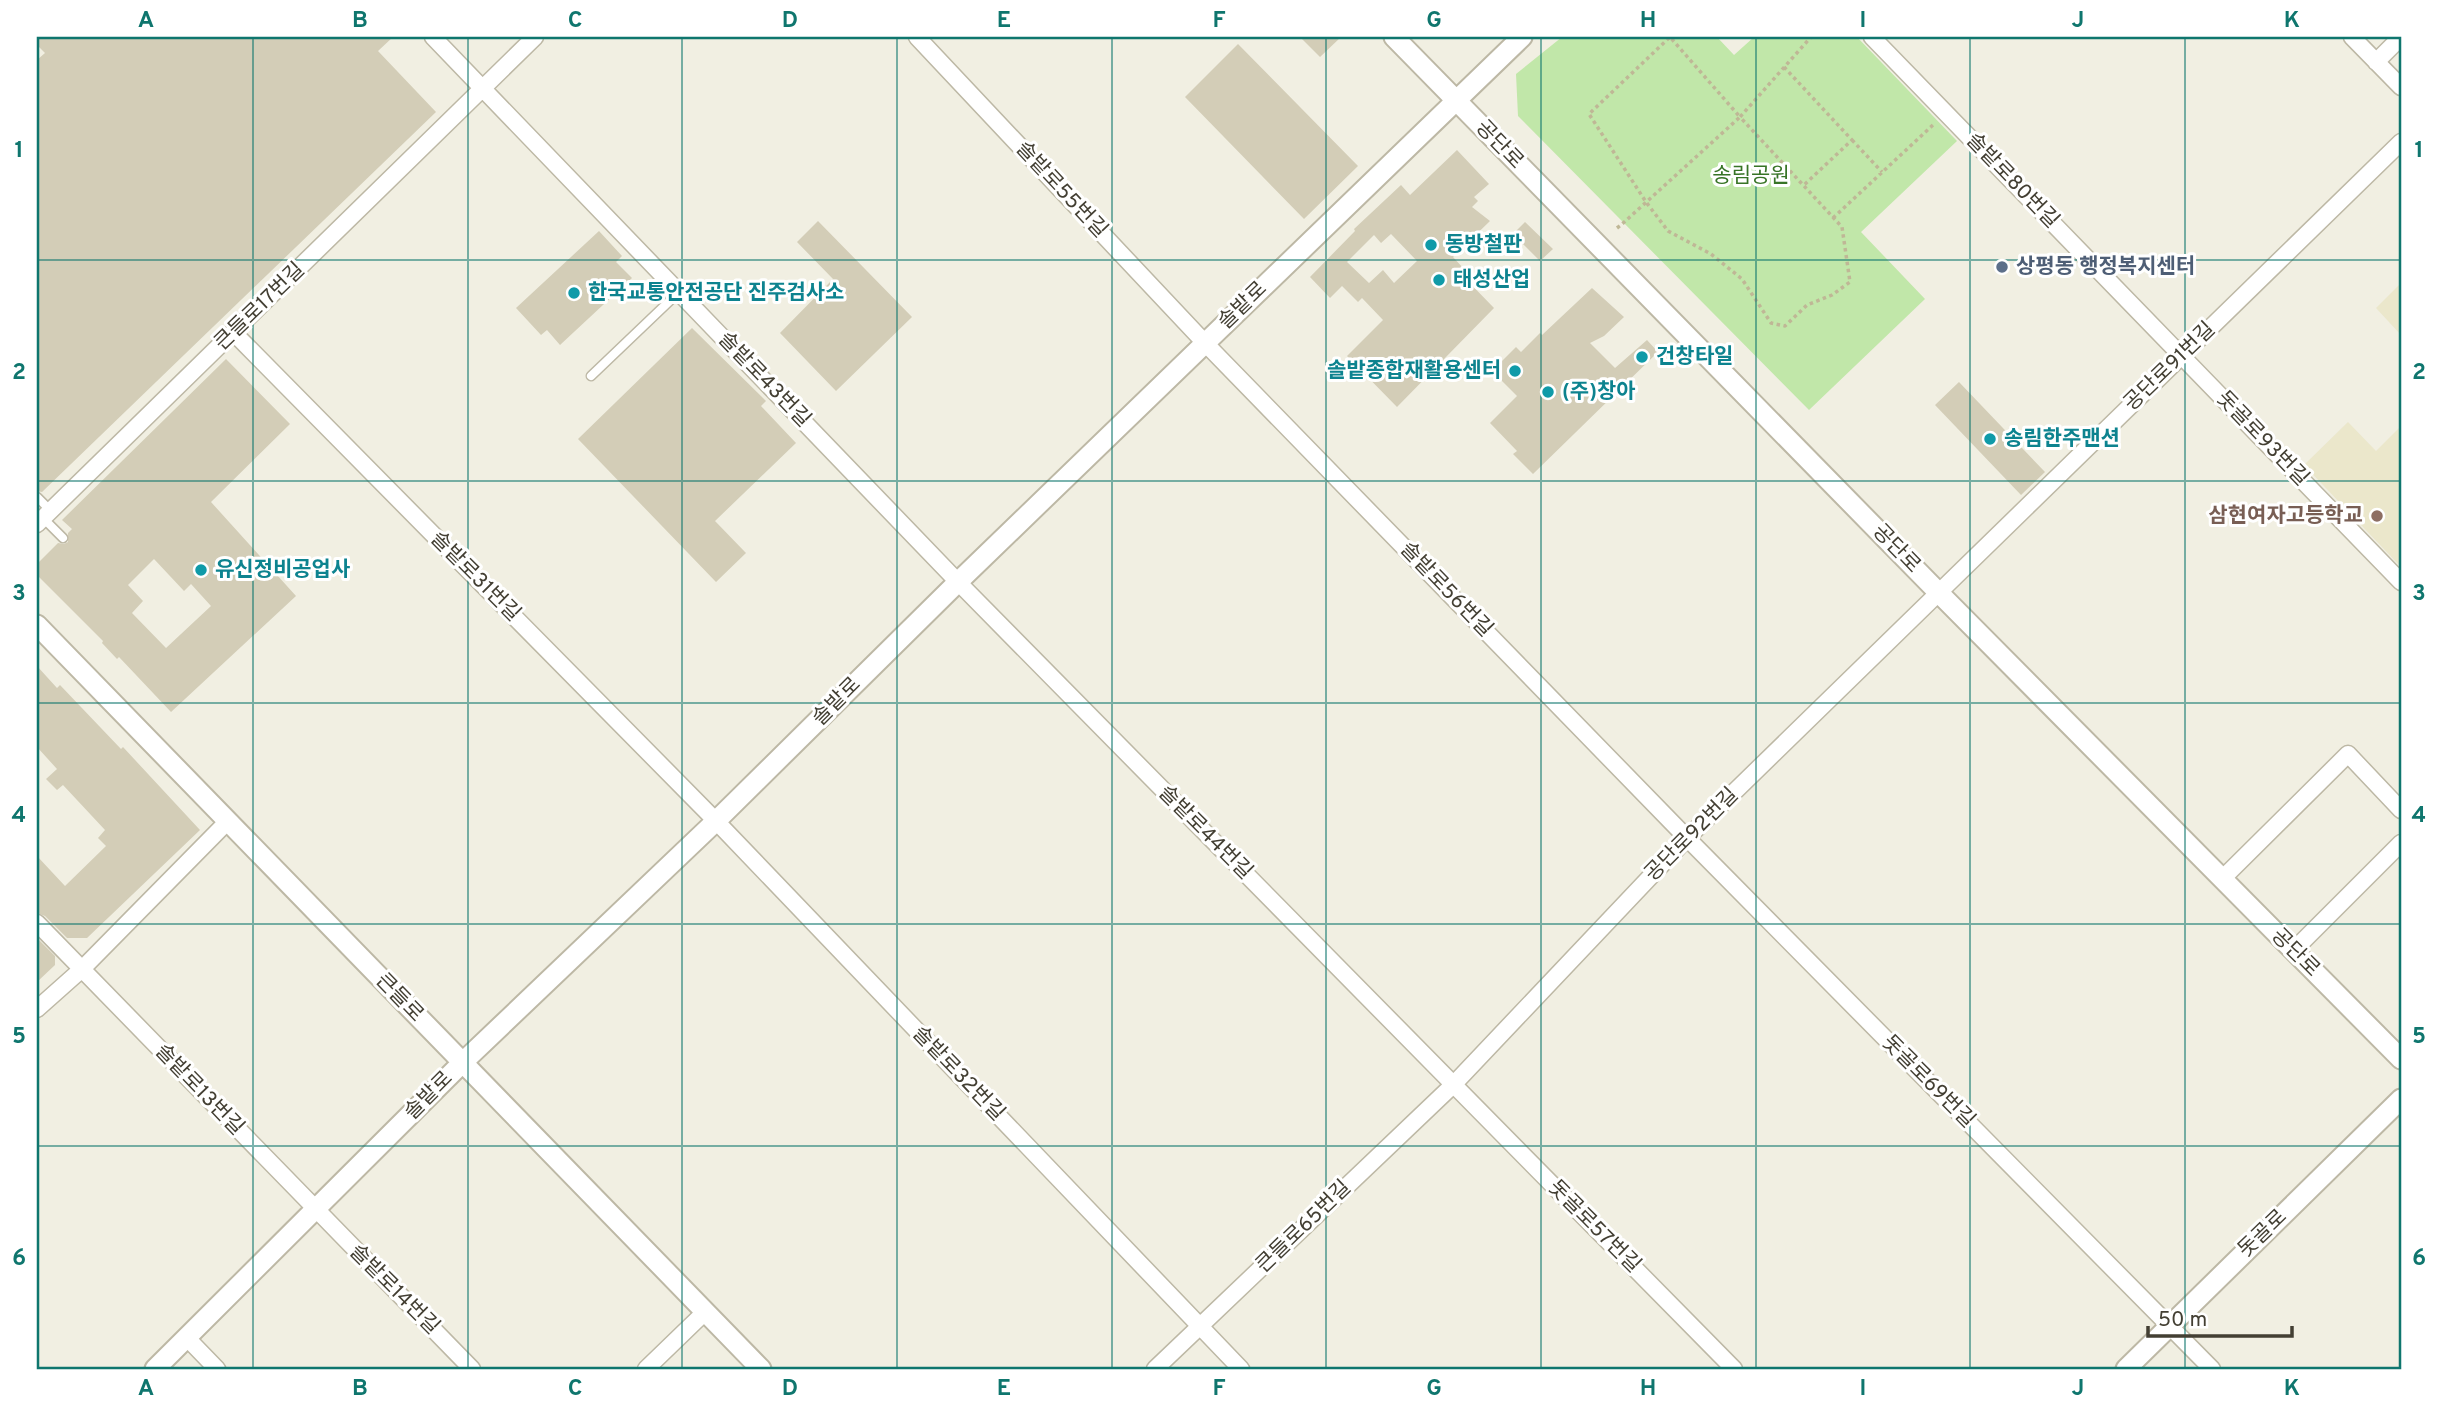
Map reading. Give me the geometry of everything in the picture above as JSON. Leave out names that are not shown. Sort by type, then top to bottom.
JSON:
[{"type":"street","name":"솔밭로43번길","points":[[433,37],[958,582]]},
{"type":"street","name":"큰들로17번길","points":[[44,518],[535,37]]},
{"type":"street","name":"솔밭로55번길","points":[[917,37],[1205,343]]},
{"type":"street","name":"공단로","points":[[1394,37],[2401,1059]]},
{"type":"street","name":"솔밭로","points":[[155,1369],[462,1063],[716,821],[958,582],[1522,37]]},
{"type":"street","name":"솔밭로80번길","points":[[1872,37],[2182,356]]},
{"type":"street","points":[[2352,37],[2401,87]]},
{"type":"street","points":[[2376,62],[2401,37]]},
{"type":"street","name":"공단로91번길","points":[[1938,592],[2401,142]]},
{"type":"street","name":"솔밭로31번길","points":[[234,333],[716,821]]},
{"type":"street","name":"솔밭로56번길","points":[[1205,343],[1687,838]]},
{"type":"street","name":"돗골로93번길","points":[[2182,356],[2401,582]]},
{"type":"street","name":"솔밭로44번길","points":[[958,582],[1453,1085]]},
{"type":"street","name":"공단로92번길","points":[[1453,1085],[1687,838],[1938,592]]},
{"type":"street","name":"큰들로","points":[[37,625],[761,1369]]},
{"type":"street","points":[[2222,878],[2348,754],[2401,810]]},
{"type":"street","name":"솔밭로32번길","points":[[716,821],[1241,1369]]},
{"type":"street","points":[[37,1009],[82,970],[227,822]]},
{"type":"street","name":"돗골로69번길","points":[[1687,838],[2212,1369]]},
{"type":"street","points":[[2292,951],[2401,844]]},
{"type":"street","name":"솔밭로13번길","points":[[37,923],[316,1210]]},
{"type":"street","name":"큰들로65번길","points":[[1155,1369],[1453,1085]]},
{"type":"street","name":"돗골로57번길","points":[[1453,1085],[1734,1369]]},
{"type":"street","name":"돗골로","points":[[2126,1369],[2401,1099]]},
{"type":"street","name":"솔밭로14번길","points":[[316,1210],[472,1369]]},
{"type":"street","points":[[646,1369],[705,1312]]},
{"type":"street","points":[[187,1338],[216,1369]]},
{"type":"lane","points":[[591,376],[679,292]]},
{"type":"lane","points":[[37,497],[44,518],[63,538]]},
{"type":"path","points":[[1670,37],[1740,117],[1842,227],[1850,282],[1832,295],[1807,305],[1785,326],[1771,323],[1741,279],[1711,254],[1668,231],[1646,202],[1590,114],[1670,37]]},
{"type":"path","points":[[1617,229],[1740,117],[1811,37]]},
{"type":"path","points":[[1784,67],[1882,172]]},
{"type":"path","points":[[1833,218],[1937,120]]},
{"type":"path","points":[[1804,185],[1852,140]]},
{"type":"shaded area","points":[[2401,283],[2401,335],[2376,308]]},
{"type":"shaded area","name":"삼현여자고등학교","points":[[2348,422],[2376,451],[2401,426],[2401,567],[2304,465]]},
{"type":"green space","name":"송림공원","points":[[1562,37],[1717,37],[1734,55],[1754,37],[1857,37],[1957,141],[1861,232],[1925,299],[1809,410],[1518,116],[1516,74]]},
{"type":"building","points":[[37,37],[393,37],[378,51],[436,112],[42,492],[37,491],[37,60],[45,53],[37,45]]},
{"type":"building","points":[[1300,37],[1341,37],[1320,57]]},
{"type":"building","points":[[1238,44],[1358,166],[1304,219],[1185,97]]},
{"type":"building","points":[[1457,150],[1489,184],[1474,197],[1478,201],[1472,207],[1490,221],[1453,257],[1464,269],[1460,273],[1494,308],[1397,407],[1347,356],[1383,320],[1362,298],[1358,302],[1342,286],[1330,298],[1310,277],[1354,229],[1401,185],[1410,195]],"holes":[[[1391,234],[1417,261],[1394,283],[1383,270],[1369,283],[1347,262],[1374,235],[1381,243]]]},
{"type":"building","points":[[818,221],[912,317],[836,391],[780,333],[833,279],[797,242]]},
{"type":"building","points":[[1525,222],[1553,249],[1540,261],[1513,234]]},
{"type":"building","name":"한국교통안전공단 진주검사소","points":[[599,231],[622,256],[616,262],[632,278],[560,345],[547,330],[541,335],[516,308]]},
{"type":"building","points":[[1592,288],[1624,317],[1604,336],[1590,343],[1615,368],[1647,340],[1658,352],[1533,474],[1513,454],[1517,451],[1490,423],[1517,396],[1492,371],[1516,347],[1521,352],[1540,333],[1542,335]]},
{"type":"building","points":[[692,328],[766,401],[761,406],[796,443],[715,521],[746,553],[716,582],[578,439]]},
{"type":"building","points":[[226,359],[290,424],[211,502],[296,596],[171,712],[37,575],[37,564],[58,543],[68,542],[68,533],[72,529],[62,520]],"holes":[[[154,559],[184,591],[191,584],[211,606],[166,648],[132,613],[143,601],[128,585]]]},
{"type":"building","name":"송림한주맨션","points":[[1959,382],[2045,472],[2021,495],[1935,405]]},
{"type":"building","points":[[37,666],[57,688],[60,685],[121,749],[123,747],[200,830],[87,938],[67,938],[45,916],[37,913],[37,856],[65,886],[106,846],[98,838],[105,830],[63,785],[57,790],[46,779],[57,769],[37,747]]},
{"type":"building","points":[[37,938],[55,956],[55,965],[37,982]]},
{"type":"place","name":"동방철판","points":[[1431,245]]},
{"type":"place","name":"상평동 행정복지센터","points":[[2002,267]]},
{"type":"place","name":"태성산업","points":[[1439,280]]},
{"type":"place","name":"한국교통안전공단 진주검사소","points":[[574,293]]},
{"type":"place","name":"건창타일","points":[[1642,357]]},
{"type":"place","name":"솔밭종합재활용센터","points":[[1515,371]]},
{"type":"place","name":"(주)창아","points":[[1548,392]]},
{"type":"place","name":"송림한주맨션","points":[[1990,439]]},
{"type":"place","name":"삼현여자고등학교","points":[[2377,516]]},
{"type":"place","name":"유신정비공업사","points":[[201,570]]}]
